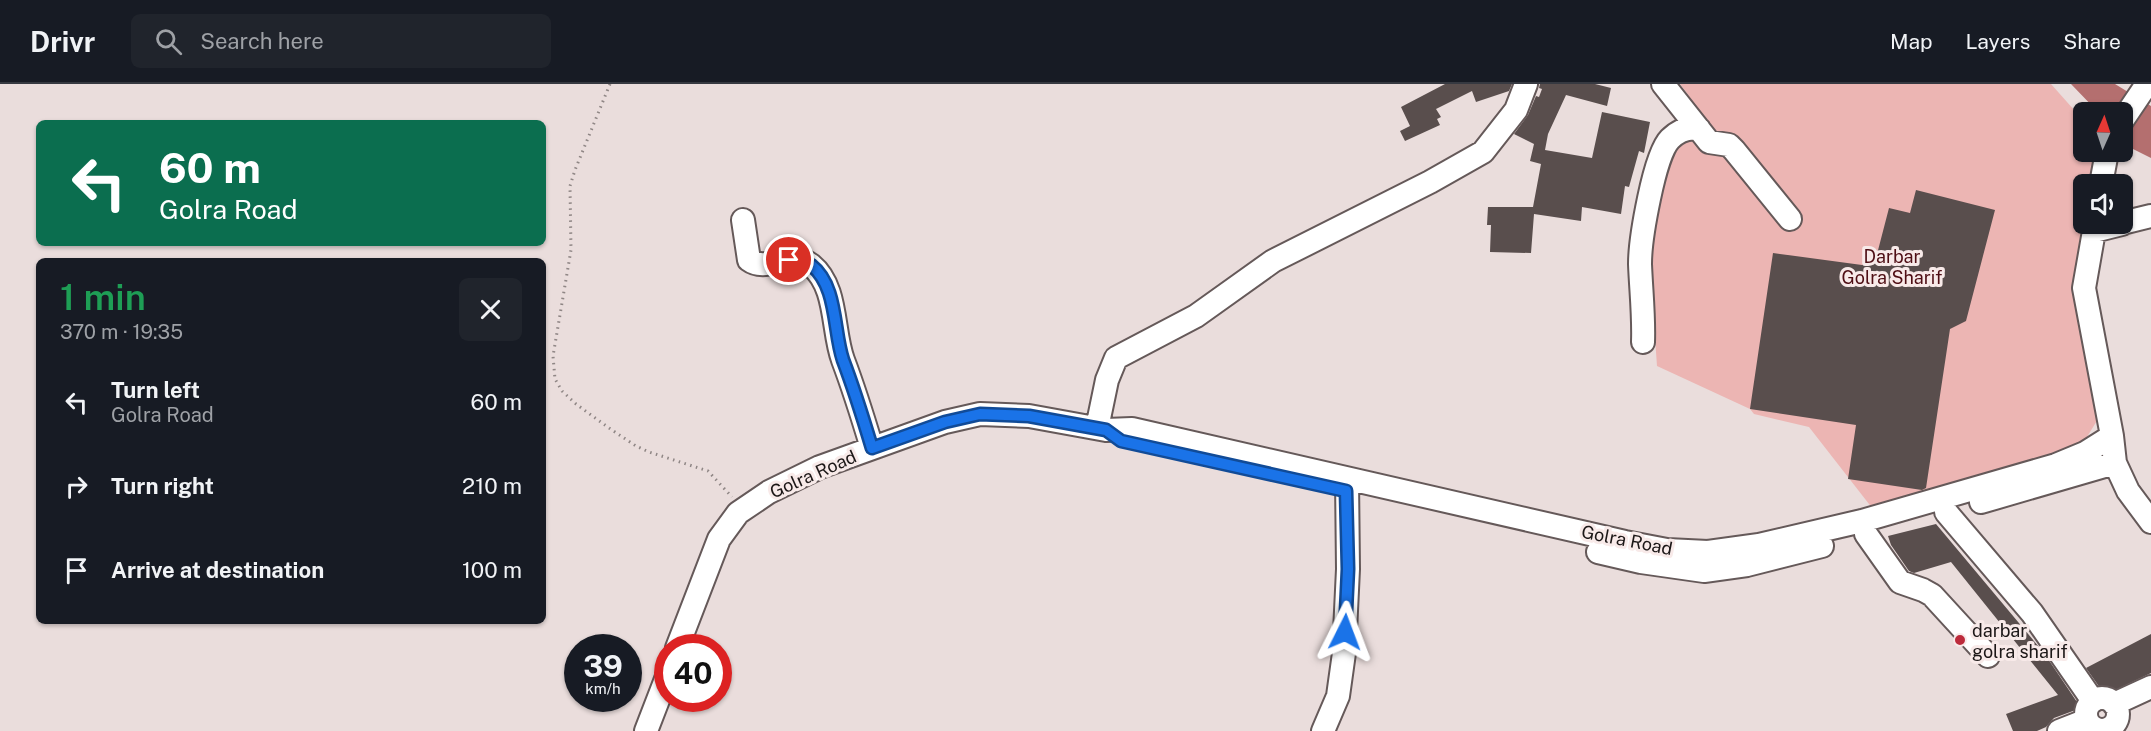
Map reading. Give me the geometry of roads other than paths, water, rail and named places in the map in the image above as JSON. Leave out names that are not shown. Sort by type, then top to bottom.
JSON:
[{"type":"street","points":[[1102,429],[1107,380],[1116,358],[1196,316],[1273,261],[1430,182],[1483,152],[1516,110],[1526,84]]},
{"type":"street","points":[[1663,84],[1709,142],[1729,145],[1734,150],[1790,219]]},
{"type":"street","points":[[2133,105],[2147,84]]},
{"type":"street","points":[[1643,342],[1641,255],[1644,224],[1654,178],[1668,140],[1684,129],[1699,129]]},
{"type":"street","points":[[2133,220],[2151,216]]},
{"type":"street","points":[[742,220],[749,260],[758,265],[789,260],[801,261],[811,265],[828,290],[843,360],[857,395],[872,448]]},
{"type":"street","points":[[2093,234],[2084,288],[2112,435],[2115,463],[2128,491],[2151,522]]},
{"type":"street","name":"Golra Road","points":[[682,634],[719,539],[742,511],[769,492],[810,472],[945,422],[980,414],[1029,416],[1102,429],[1121,441],[1667,550],[1708,552],[1759,545],[1862,521],[2056,465],[2085,453],[2112,435]]},
{"type":"street","name":"Golra Road","points":[[1346,485],[1641,562],[1704,571],[1747,565],[1866,534],[2115,463]]},
{"type":"street","points":[[1323,731],[1338,696],[1344,653],[1348,569],[1346,485]]},
{"type":"street","points":[[1946,512],[2032,613],[2106,716]]},
{"type":"street","points":[[1866,534],[1900,582],[1932,595],[1988,656]]},
{"type":"street","points":[[2059,731],[2106,716],[2151,687]]},
{"type":"street","points":[[646,731],[654,710]]},
{"type":"place","name":"darbar golra sharif","points":[[1960,640]]},
{"type":"park label","name":"Darbar Golra Sharif","points":[[1892,266]]}]
